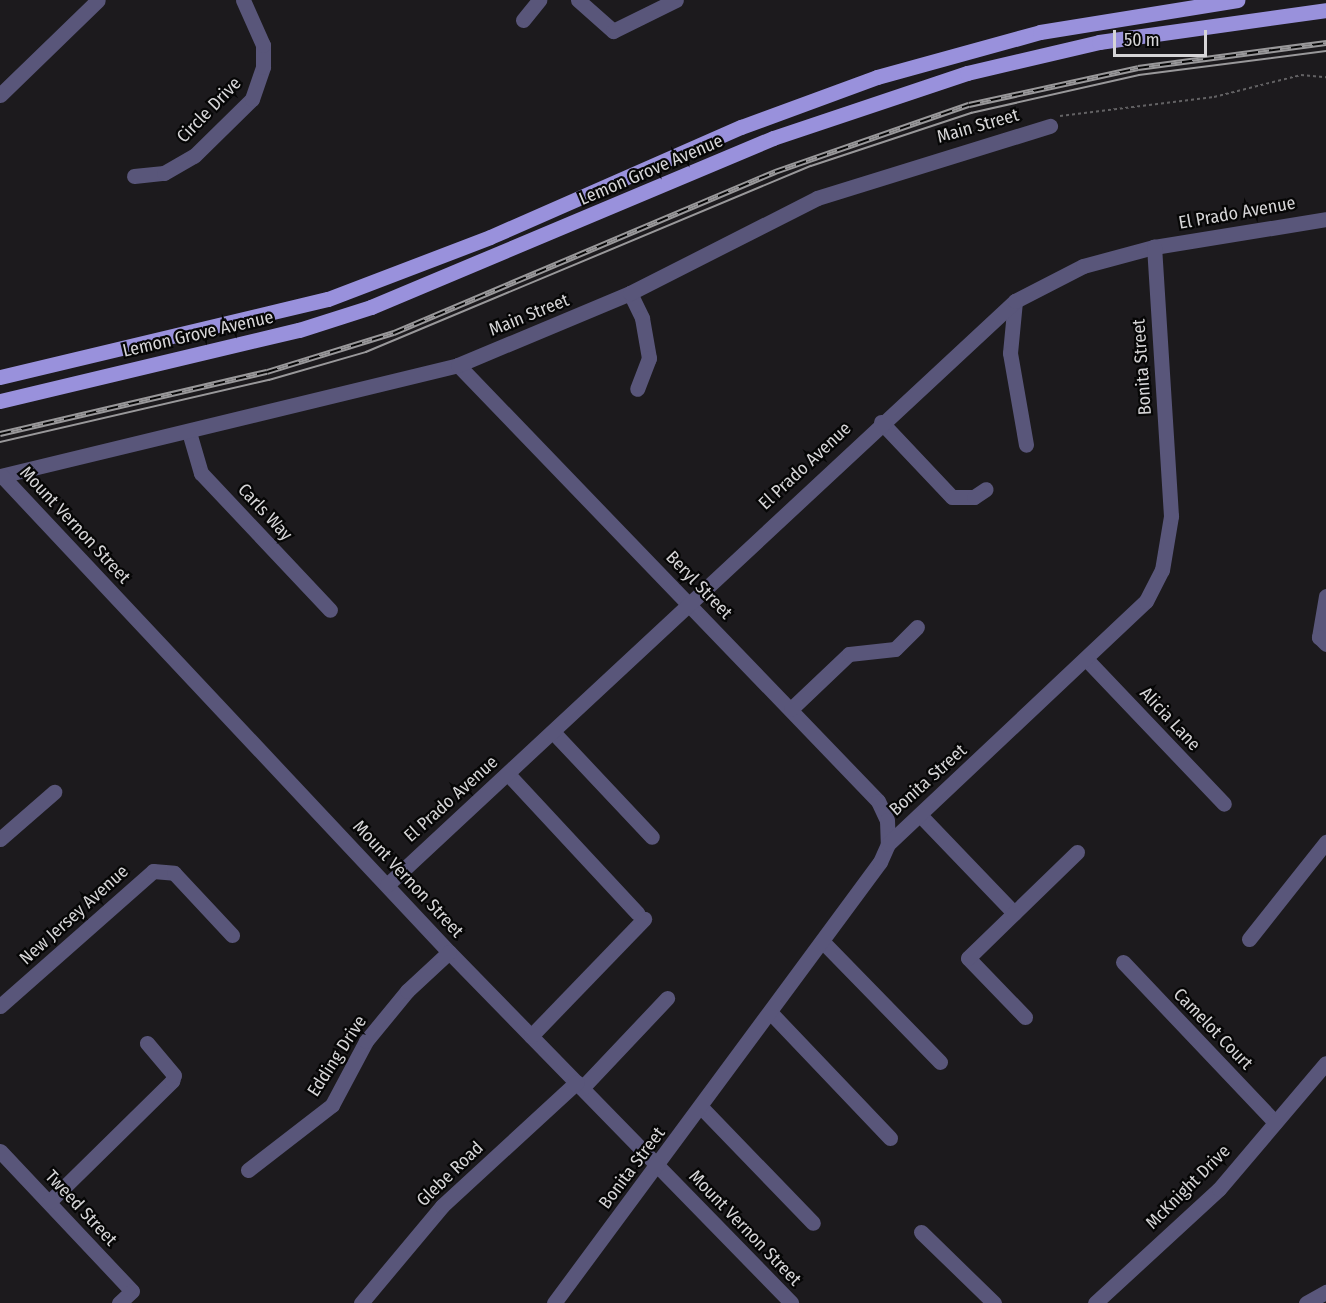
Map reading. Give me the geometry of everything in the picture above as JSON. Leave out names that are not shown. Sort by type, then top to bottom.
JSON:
[{"type":"main road","name":"Lemon Grove Avenue","points":[[0,377],[328,299],[546,213],[741,127],[878,77],[999,42],[1149,12],[1237,0]]},
{"type":"main road","name":"Lemon Grove Avenue","points":[[0,400],[299,330],[555,232],[844,111],[979,70],[1152,34],[1326,10]]},
{"type":"main road","points":[[1149,12],[1152,34]]},
{"type":"main road","points":[[546,213],[555,232]]},
{"type":"street","points":[[0,95],[98,0]]},
{"type":"street","name":"Circle Drive","points":[[134,176],[164,173],[194,156],[252,99],[263,67],[263,45],[243,0]]},
{"type":"street","points":[[523,20],[539,0]]},
{"type":"street","points":[[578,0],[613,31],[676,0]]},
{"type":"street","name":"Main Street","points":[[1,476],[458,365],[630,293],[817,198],[1053,121]]},
{"type":"street","name":"El Prado Avenue","points":[[387,885],[553,732],[881,422],[1015,302],[1083,266],[1154,247],[1326,219]]},
{"type":"street","name":"Bonita Street","points":[[554,1303],[658,1166],[822,941],[888,844],[1088,661],[1146,601],[1162,570],[1171,516],[1154,247]]},
{"type":"street","points":[[630,293],[642,318],[649,358],[637,389]]},
{"type":"street","points":[[1015,302],[1010,353],[1026,446]]},
{"type":"street","name":"Beryl Street","points":[[458,365],[689,601],[878,801],[887,820],[888,844]]},
{"type":"street","points":[[881,422],[952,497],[974,497],[986,489]]},
{"type":"street","name":"Carls Way","points":[[189,432],[201,473],[330,610]]},
{"type":"street","name":"Mount Vernon Street","points":[[1,476],[449,952],[791,1303]]},
{"type":"street","points":[[1326,596],[1319,637],[1326,644]]},
{"type":"street","points":[[791,709],[849,654],[895,649],[917,627]]},
{"type":"street","name":"Alicia Lane","points":[[1088,661],[1224,804]]},
{"type":"street","points":[[553,732],[652,837]]},
{"type":"street","points":[[508,774],[640,916],[531,1036]]},
{"type":"street","points":[[0,839],[54,792]]},
{"type":"street","points":[[920,815],[1014,913]]},
{"type":"street","points":[[1249,939],[1326,842]]},
{"type":"street","points":[[1025,1017],[968,958],[1077,852]]},
{"type":"street","name":"New Jersey Avenue","points":[[0,1006],[153,871],[174,873],[232,935]]},
{"type":"street","points":[[822,941],[940,1062]]},
{"type":"street","name":"Edding Drive","points":[[248,1170],[332,1105],[366,1041],[406,991],[449,952]]},
{"type":"street","name":"Camelot Court","points":[[1123,962],[1275,1122]]},
{"type":"street","name":"Glebe Road","points":[[361,1303],[442,1206],[579,1085],[667,998]]},
{"type":"street","points":[[770,1012],[890,1138]]},
{"type":"street","points":[[49,1202],[172,1081],[174,1075],[147,1043]]},
{"type":"street","name":"McKnight Drive","points":[[1095,1303],[1219,1189],[1326,1064]]},
{"type":"street","points":[[701,1107],[813,1223]]},
{"type":"street","name":"Tweed Street","points":[[0,1150],[132,1292],[119,1303]]},
{"type":"street","points":[[921,1232],[994,1303]]},
{"type":"street","points":[[1306,1303],[1326,1292]]},
{"type":"path","points":[[1053,121],[1214,97],[1301,75],[1326,77]]},
{"type":"path","points":[[960,151],[965,133],[1023,121]]},
{"type":"tram line","points":[[0,442],[269,380],[366,352],[811,166],[971,113],[1139,75],[1326,51]]},
{"type":"railway","points":[[0,434],[267,372],[394,333],[775,172],[969,105],[1138,68],[1326,43]]}]
